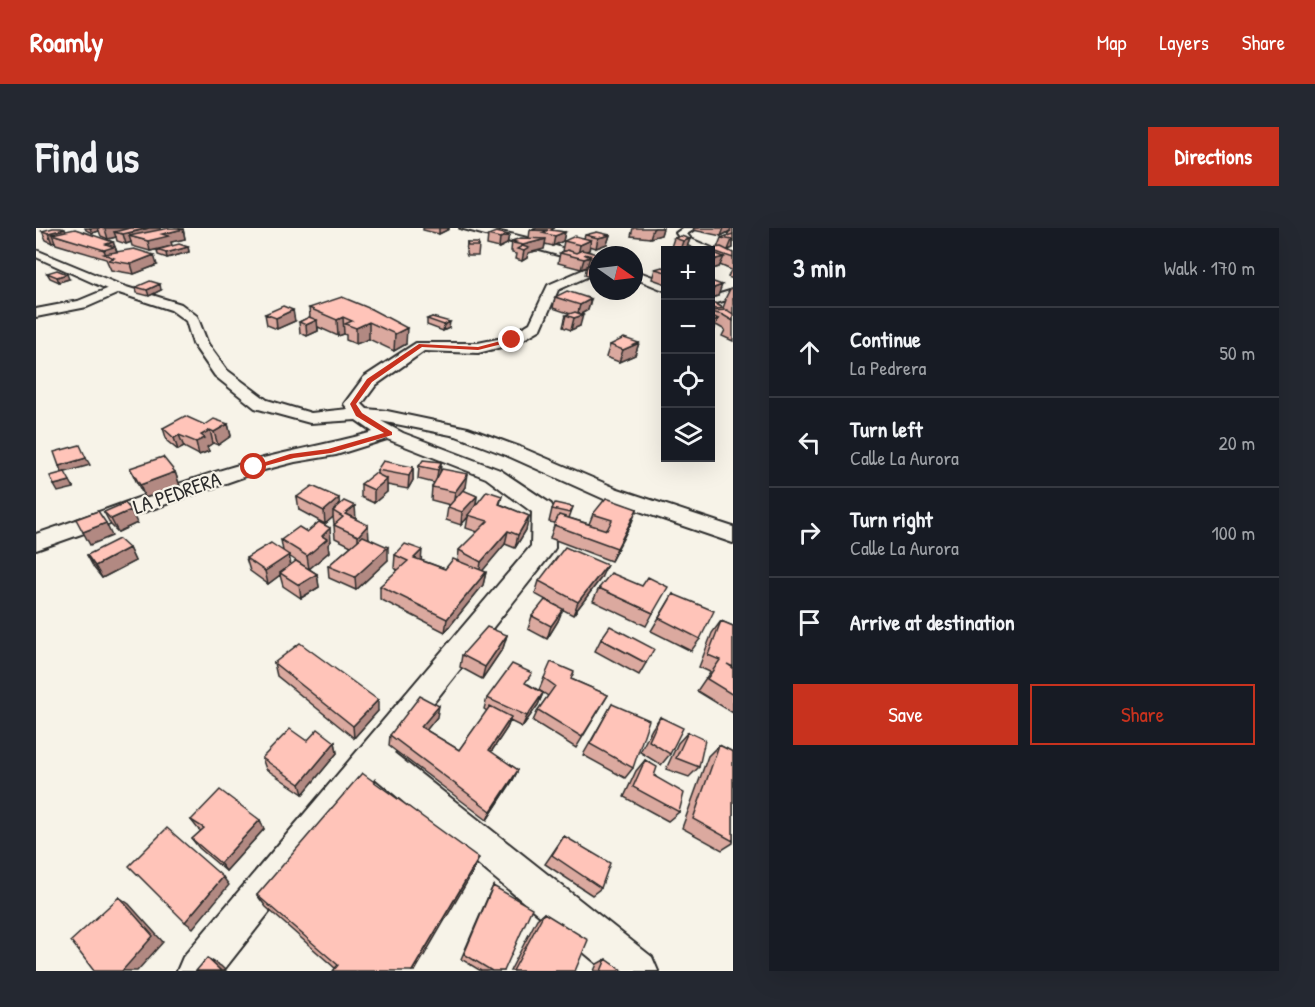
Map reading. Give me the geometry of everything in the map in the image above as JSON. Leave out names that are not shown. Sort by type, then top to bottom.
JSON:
[{"type":"street","points":[[465,228],[518,239],[589,260]]},
{"type":"street","points":[[518,239],[534,228]]},
{"type":"street","points":[[686,230],[687,241],[698,246]]},
{"type":"street","points":[[37,245],[118,289],[176,306],[192,319],[201,344],[221,373],[261,404],[310,418],[359,414],[387,416],[461,432],[513,451],[611,494],[733,535]]},
{"type":"street","points":[[403,335],[421,346],[478,348],[512,340],[536,326],[553,288],[589,272]]},
{"type":"street","points":[[643,278],[661,285]]},
{"type":"street","points":[[36,313],[82,304],[118,289]]},
{"type":"street","points":[[715,306],[733,294]]},
{"type":"street","points":[[197,971],[543,548],[543,509],[493,474],[389,433],[359,414],[353,404],[370,381],[421,346]]},
{"type":"street","name":"LA PEDRERA","points":[[36,542],[254,467],[293,456],[329,451],[389,433]]},
{"type":"street","points":[[374,757],[638,971]]},
{"type":"building","points":[[53,228],[65,229],[48,233],[42,231]]},
{"type":"building","points":[[130,228],[149,228],[123,234],[114,232]]},
{"type":"building","points":[[169,228],[183,229],[162,234],[169,236],[148,241],[129,236]]},
{"type":"building","points":[[555,228],[551,230],[565,232],[555,236],[542,233],[548,230],[530,230]]},
{"type":"building","points":[[75,229],[113,242],[106,244],[114,247],[104,250],[52,234]]},
{"type":"building","points":[[496,232],[509,235],[500,238],[488,235]]},
{"type":"building","points":[[597,232],[610,235],[598,238],[585,235]]},
{"type":"building","points":[[733,234],[733,240],[721,238]]},
{"type":"building","points":[[575,236],[591,240],[580,245],[564,241]]},
{"type":"building","points":[[681,236],[690,239],[683,241],[674,238]]},
{"type":"building","points":[[521,238],[546,239],[523,245],[512,241]]},
{"type":"building","points":[[467,243],[478,243],[479,246],[468,246]]},
{"type":"building","points":[[179,244],[188,247],[166,253],[157,250]]},
{"type":"building","points":[[522,246],[529,248],[524,251],[517,249]]},
{"type":"building","points":[[721,247],[733,253],[733,258],[715,252],[715,248]]},
{"type":"building","points":[[134,249],[154,255],[131,264],[108,260],[114,258],[104,254]]},
{"type":"building","points":[[567,250],[576,253],[582,250],[589,252],[589,255],[584,254],[589,257],[584,259],[560,253]]},
{"type":"building","points":[[715,254],[724,257],[716,259]]},
{"type":"building","points":[[57,270],[67,274],[57,277],[47,273]]},
{"type":"building","points":[[150,281],[160,284],[147,290],[136,287]]},
{"type":"building","points":[[567,291],[589,300],[580,305],[555,297]]},
{"type":"building","points":[[342,297],[407,328],[395,334],[369,322],[356,328],[345,324],[352,321],[343,317],[337,320],[309,308]]},
{"type":"building","points":[[715,303],[723,308],[715,309]]},
{"type":"building","points":[[283,306],[293,310],[276,318],[265,314]]},
{"type":"building","points":[[727,310],[733,314],[733,321],[715,313],[715,311]]},
{"type":"building","points":[[575,312],[583,315],[574,318],[566,315]]},
{"type":"building","points":[[309,317],[317,320],[306,325],[299,322]]},
{"type":"building","points":[[432,317],[450,322],[444,325],[427,319]]},
{"type":"building","points":[[624,338],[639,343],[623,350],[610,345]]},
{"type":"building","points":[[185,416],[205,425],[214,419],[228,424],[214,432],[210,430],[201,435],[205,438],[196,442],[179,435],[174,438],[163,428]]},
{"type":"building","points":[[80,445],[86,458],[59,466],[54,452]]},
{"type":"building","points":[[163,457],[175,472],[140,485],[130,468]]},
{"type":"building","points":[[423,460],[441,462],[438,470],[419,466]]},
{"type":"building","points":[[383,461],[413,467],[409,476],[377,470]]},
{"type":"building","points":[[442,469],[468,474],[455,492],[432,487]]},
{"type":"building","points":[[65,472],[70,481],[54,485],[50,476]]},
{"type":"building","points":[[375,473],[387,479],[374,490],[361,484]]},
{"type":"building","points":[[312,486],[339,498],[324,511],[297,497]]},
{"type":"building","points":[[463,490],[477,496],[462,512],[448,507]]},
{"type":"building","points":[[487,491],[502,496],[499,504],[529,516],[518,535],[508,531],[481,562],[459,550],[488,521],[468,515]]},
{"type":"building","points":[[606,498],[637,509],[617,548],[554,525],[559,515],[607,530],[612,520],[593,514]]},
{"type":"building","points":[[344,501],[355,506],[345,514],[368,525],[358,536],[334,525],[343,517],[333,511]]},
{"type":"building","points":[[125,503],[131,510],[111,519],[104,512]]},
{"type":"building","points":[[555,503],[573,507],[570,513],[552,509]]},
{"type":"building","points":[[98,511],[106,523],[83,532],[76,519]]},
{"type":"building","points":[[319,522],[330,528],[322,536],[327,539],[307,556],[281,540],[299,527],[307,532]]},
{"type":"building","points":[[363,536],[388,547],[355,577],[328,566]]},
{"type":"building","points":[[119,539],[129,548],[95,566],[87,555]]},
{"type":"building","points":[[271,543],[289,555],[265,571],[246,558]]},
{"type":"building","points":[[405,544],[422,550],[414,558],[445,569],[453,559],[486,572],[447,619],[380,586],[408,561],[395,555]]},
{"type":"building","points":[[565,547],[607,565],[578,602],[539,581]]},
{"type":"building","points":[[296,561],[317,574],[299,585],[280,573]]},
{"type":"building","points":[[611,573],[642,586],[648,577],[668,587],[653,613],[599,588]]},
{"type":"building","points":[[673,594],[714,611],[700,639],[659,618]]},
{"type":"building","points":[[545,600],[563,609],[551,626],[532,616]]},
{"type":"building","points":[[721,621],[733,626],[733,667],[727,664],[733,668],[733,695],[707,679],[720,660],[708,655]]},
{"type":"building","points":[[610,626],[654,649],[646,663],[601,639]]},
{"type":"building","points":[[487,627],[507,635],[485,667],[462,655]]},
{"type":"building","points":[[300,643],[378,700],[353,726],[274,663]]},
{"type":"building","points":[[551,662],[574,672],[571,679],[608,695],[582,737],[538,710],[555,686],[544,678]]},
{"type":"building","points":[[512,664],[532,673],[525,683],[543,693],[527,716],[487,698]]},
{"type":"building","points":[[420,696],[439,706],[421,727],[459,750],[490,706],[511,717],[489,750],[518,770],[491,811],[390,735]]},
{"type":"building","points":[[612,704],[649,720],[633,768],[590,744]]},
{"type":"building","points":[[660,717],[683,728],[670,754],[649,741]]},
{"type":"building","points":[[290,729],[307,741],[318,729],[335,742],[300,784],[262,758]]},
{"type":"building","points":[[688,732],[705,740],[699,767],[676,758]]},
{"type":"building","points":[[719,745],[733,752],[733,841],[693,819]]},
{"type":"building","points":[[645,760],[657,767],[654,776],[684,793],[679,812],[633,787]]},
{"type":"building","points":[[362,773],[479,858],[412,971],[333,971],[338,965],[257,895]]},
{"type":"building","points":[[220,790],[260,820],[220,863],[192,839],[204,828],[191,820]]},
{"type":"building","points":[[167,828],[223,877],[185,922],[129,866]]},
{"type":"building","points":[[564,836],[610,863],[601,888],[552,855]]},
{"type":"building","points":[[493,886],[532,908],[504,971],[492,971],[464,954]]},
{"type":"building","points":[[119,897],[153,936],[122,971],[94,971],[71,941]]},
{"type":"building","points":[[544,913],[588,940],[575,971],[513,971]]},
{"type":"building","points":[[207,958],[221,971],[196,971]]},
{"type":"building","points":[[606,959],[623,971],[601,971]]},
{"type":"route","points":[[254,467],[293,456],[329,451],[389,433],[359,414],[353,404],[370,381],[421,346],[478,348],[512,340]]}]
